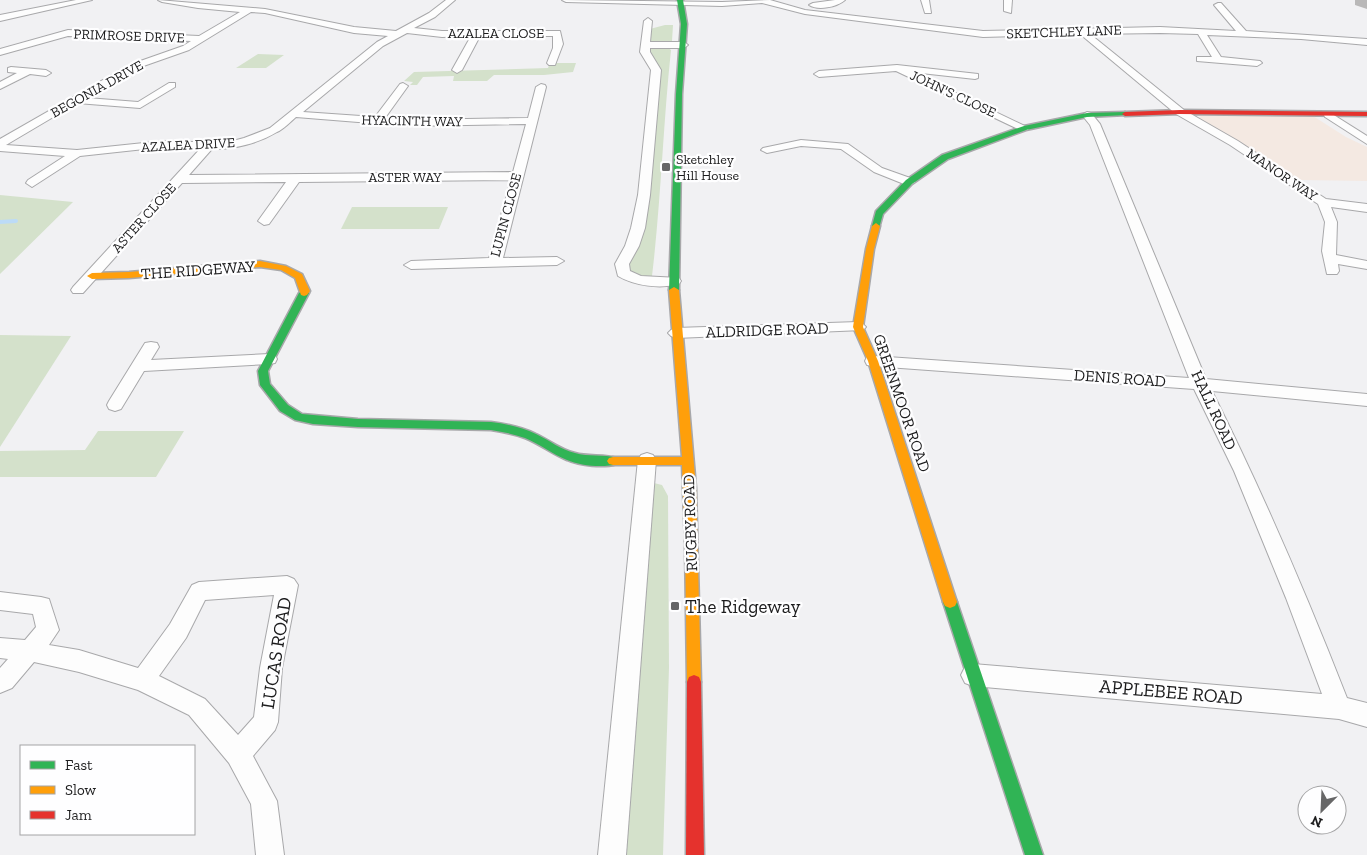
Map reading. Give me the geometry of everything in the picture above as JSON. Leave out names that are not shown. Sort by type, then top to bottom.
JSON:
[{"type":"street","points":[[0,18],[88,0]]},
{"type":"street","name":"AZALEA CLOSE","points":[[162,0],[178,4],[282,14],[354,30],[442,34],[557,34],[559,37],[556,54],[552,63]]},
{"type":"street","name":"AZALEA DRIVE","points":[[0,148],[77,153],[163,144],[225,146],[248,140],[274,130],[380,44],[432,16],[451,0]]},
{"type":"street","points":[[566,0],[681,1],[732,4],[765,0]]},
{"type":"street","name":"SKETCHLEY LANE","points":[[765,0],[805,12],[983,34],[1118,30],[1244,34],[1367,42]]},
{"type":"street","points":[[805,12],[806,7],[834,4],[841,0]]},
{"type":"street","points":[[925,0],[928,11]]},
{"type":"street","points":[[1008,0],[1008,11]]},
{"type":"street","name":"RUGBY ROAD","points":[[681,1],[684,45],[679,94],[674,282],[676,333],[688,461],[693,578],[696,855]]},
{"type":"street","points":[[1218,5],[1244,34]]},
{"type":"street","name":"BEGONIA DRIVE","points":[[0,144],[132,67],[186,48],[249,10]]},
{"type":"street","points":[[652,23],[645,52],[656,70],[644,195],[638,228],[632,246],[622,264],[623,273],[631,279],[674,282]]},
{"type":"street","name":"PRIMROSE DRIVE","points":[[0,52],[68,33],[96,32],[201,40]]},
{"type":"street","name":"MANOR WAY","points":[[1082,32],[1180,112],[1234,143],[1323,202],[1331,222],[1331,264],[1367,265]]},
{"type":"street","points":[[1202,32],[1218,60]]},
{"type":"street","points":[[457,70],[477,33]]},
{"type":"street","points":[[1334,39],[1367,52]]},
{"type":"street","points":[[646,45],[684,45]]},
{"type":"street","points":[[1200,59],[1257,63]]},
{"type":"street","points":[[897,68],[920,68],[975,76]]},
{"type":"street","name":"JOHN'S CLOSE","points":[[819,74],[897,68],[1024,128]]},
{"type":"street","points":[[12,70],[46,73]]},
{"type":"street","points":[[0,86],[28,72]]},
{"type":"street","points":[[76,100],[140,105],[172,85]]},
{"type":"street","points":[[378,121],[403,86]]},
{"type":"street","name":"LUPIN CLOSE","points":[[411,265],[495,262],[531,121],[543,92]]},
{"type":"street","name":"GREENMOOR ROAD","points":[[1034,855],[973,676],[873,361],[858,327],[870,250],[879,213],[909,182],[945,157],[1024,128],[1087,115],[1180,112],[1367,114]]},
{"type":"street","name":"HYACINTH WAY","points":[[293,114],[408,123],[531,121]]},
{"type":"street","name":"HALL ROAD","points":[[1087,115],[1095,124],[1200,384],[1242,471],[1285,570],[1339,707]]},
{"type":"street","points":[[1329,115],[1367,141]]},
{"type":"street","points":[[767,150],[801,143],[844,146],[878,170],[909,182]]},
{"type":"street","name":"ASTER CLOSE","points":[[78,290],[209,146]]},
{"type":"street","points":[[32,183],[77,153]]},
{"type":"street","name":"ASTER WAY","points":[[180,179],[516,176]]},
{"type":"street","points":[[264,221],[295,178]]},
{"type":"street","points":[[1323,202],[1367,208]]},
{"type":"street","points":[[495,262],[557,261]]},
{"type":"street","name":"THE RIDGEWAY","points":[[92,276],[260,264],[283,268],[299,276],[305,291],[263,371],[265,385],[284,408],[298,418],[358,423],[498,427],[512,429],[531,436],[571,457],[596,461],[688,461]]},
{"type":"street","name":"ALDRIDGE ROAD","points":[[676,333],[858,327]]},
{"type":"street","points":[[115,404],[151,347]]},
{"type":"street","points":[[139,366],[269,359]]},
{"type":"street","name":"DENIS ROAD","points":[[873,361],[1200,384],[1367,400]]},
{"type":"street","points":[[612,855],[647,460]]},
{"type":"street","name":"LUCAS ROAD","points":[[143,680],[178,631],[199,590],[287,585],[271,668],[266,722],[238,754]]},
{"type":"street","points":[[0,601],[41,606],[48,630],[4,680],[0,682]]},
{"type":"street","points":[[0,648],[29,651],[79,661],[143,680],[197,707],[238,754],[264,801],[270,855]]},
{"type":"street","name":"APPLEBEE ROAD","points":[[973,676],[1339,707],[1367,715]]},
{"type":"shaded area","points":[[1201,116],[1313,116],[1346,137],[1367,147],[1367,181],[1300,180],[1274,167],[1199,118]]},
{"type":"green space","points":[[673,25],[671,43],[651,42],[649,40],[650,29]]},
{"type":"green space","points":[[657,47],[667,47],[671,50],[652,276],[643,277],[628,273],[626,262],[630,256],[658,73],[649,50]]},
{"type":"green space","points":[[258,54],[284,55],[266,68],[236,68]]},
{"type":"green space","points":[[550,63],[576,63],[573,72],[544,75],[494,75],[487,81],[453,81],[454,76],[423,77],[417,85],[410,85],[413,82],[404,81],[414,72],[548,68]]},
{"type":"green space","points":[[0,195],[73,202],[0,274]]},
{"type":"green space","points":[[352,207],[448,207],[439,229],[341,229]]},
{"type":"green space","points":[[0,335],[71,336],[0,447]]},
{"type":"green space","points":[[98,431],[184,431],[156,477],[0,477],[0,451],[85,450]]},
{"type":"green space","points":[[654,483],[662,485],[668,496],[669,668],[663,855],[626,855],[650,490]]},
{"type":"waterway","points":[[0,222],[16,221]]},
{"type":"traffic: fast","points":[[674,290],[679,94],[684,24],[680,0]]},
{"type":"traffic: fast","points":[[876,226],[879,213],[909,182],[945,157],[1024,128],[1087,115],[1125,114]]},
{"type":"traffic: fast","points":[[304,293],[263,371],[265,385],[284,408],[299,417],[313,420],[358,423],[491,426],[512,429],[531,436],[571,457],[596,461],[613,461]]},
{"type":"traffic: fast","points":[[950,602],[1034,855]]},
{"type":"traffic: slow","points":[[876,226],[870,249],[858,327],[873,361],[950,602]]},
{"type":"traffic: slow","points":[[92,276],[129,275],[260,264],[283,268],[299,276],[305,291],[304,293]]},
{"type":"traffic: slow","points":[[674,290],[690,488],[694,682]]},
{"type":"traffic: slow","points":[[613,461],[688,461]]},
{"type":"traffic: jam","points":[[1125,114],[1180,112],[1367,114]]},
{"type":"traffic: jam","points":[[694,682],[695,855]]},
{"type":"place","name":"Sketchley Hill House","points":[[666,167]]},
{"type":"place","name":"The Ridgeway","points":[[675,606]]}]
